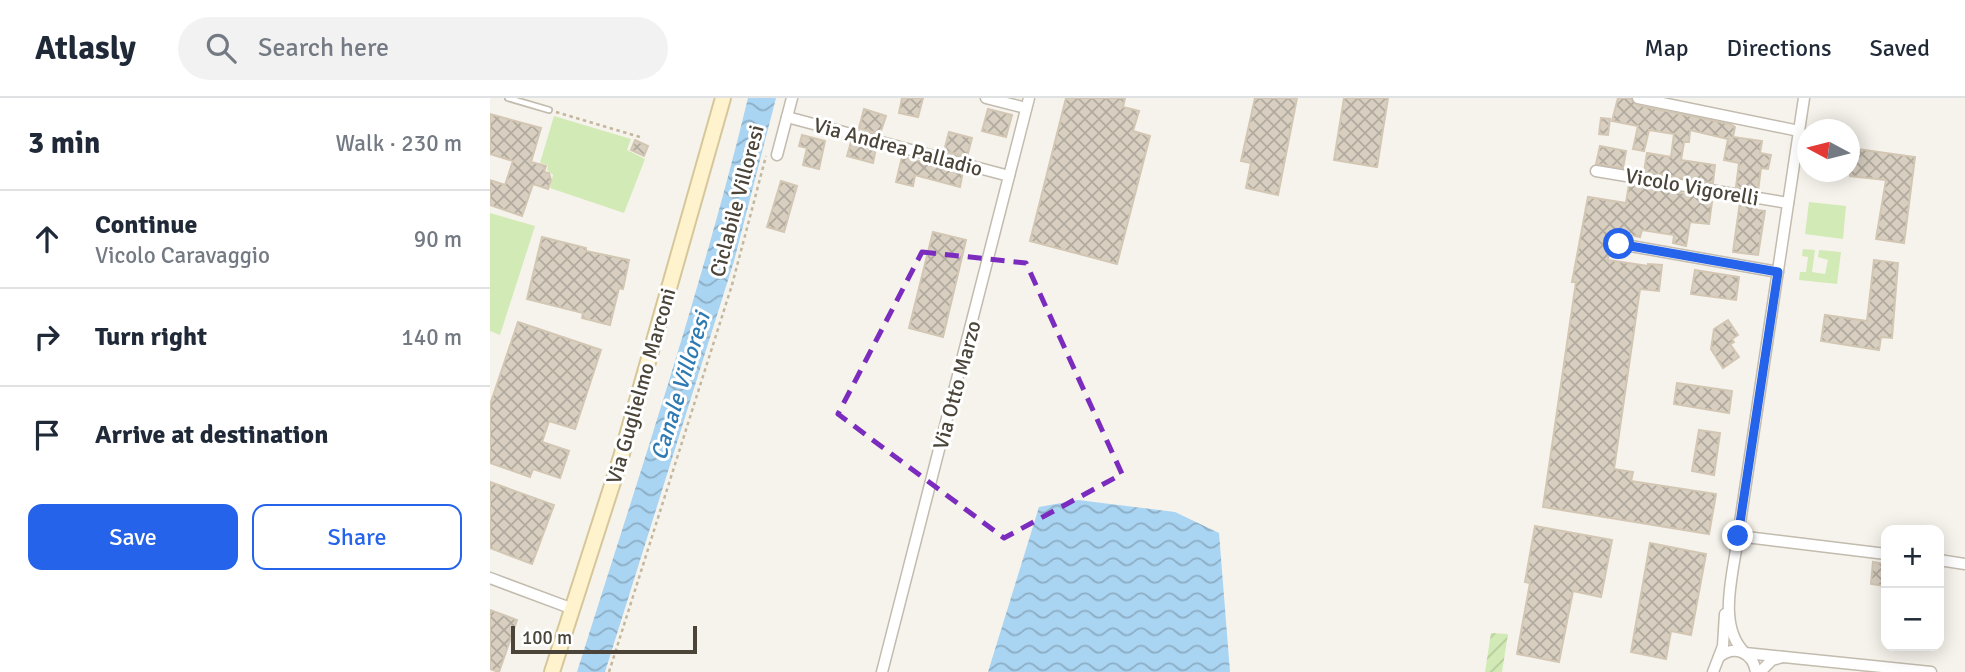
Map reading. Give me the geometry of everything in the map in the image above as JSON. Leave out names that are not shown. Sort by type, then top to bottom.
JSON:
[{"type":"street","name":"Via Guglielmo Marconi","points":[[552,672],[621,457],[723,98]]},
{"type":"street","points":[[777,155],[792,98]]},
{"type":"street","points":[[986,98],[1028,103]]},
{"type":"street","points":[[1638,98],[1797,131]]},
{"type":"street","points":[[1801,119],[1804,98]]},
{"type":"street","name":"Via Otto Marzo","points":[[882,672],[1028,103]]},
{"type":"street","name":"Via Andrea Palladio","points":[[787,117],[1009,176]]},
{"type":"street","points":[[1787,656],[1772,660],[1758,672],[1755,663],[1738,646],[1731,631],[1730,601],[1797,144]]},
{"type":"street","name":"Vicolo Vigorelli","points":[[1596,171],[1788,203]]},
{"type":"street","points":[[1619,244],[1778,272]]},
{"type":"street","points":[[1738,536],[1881,553]]},
{"type":"street","points":[[1944,561],[1965,564]]},
{"type":"street","points":[[490,578],[573,609]]},
{"type":"street","points":[[1713,672],[1723,646],[1724,618],[1730,601]]},
{"type":"street","points":[[1719,657],[1731,650],[1931,672]]},
{"type":"lane","points":[[508,98],[550,110]]},
{"type":"path","points":[[550,110],[640,137]]},
{"type":"path","name":"Ciclabile Villoresi","points":[[609,672],[732,285],[768,147]]},
{"type":"highlighted area","points":[[922,252],[1026,263],[1122,474],[1004,538],[838,414]]},
{"type":"green space","points":[[554,116],[631,139],[627,150],[645,159],[624,213],[550,188],[553,175],[547,170],[548,165],[540,163]]},
{"type":"green space","points":[[1809,202],[1846,206],[1843,239],[1805,234]]},
{"type":"green space","points":[[490,213],[535,226],[500,335],[490,331]]},
{"type":"green space","points":[[1803,249],[1815,250],[1812,272],[1825,274],[1828,260],[1818,257],[1819,250],[1841,252],[1837,284],[1799,280],[1800,272],[1806,272],[1808,257],[1802,256]]},
{"type":"green space","points":[[1491,633],[1508,634],[1502,672],[1485,672]]},
{"type":"water","name":"Canale Villoresi","points":[[748,98],[776,98],[734,261],[605,672],[577,672],[689,315]]},
{"type":"water","points":[[1078,500],[1175,512],[1219,533],[1230,672],[988,672],[1039,507]]},
{"type":"building","points":[[902,98],[923,98],[918,117],[899,113]]},
{"type":"building","points":[[1066,98],[1125,98],[1123,107],[1139,111],[1133,131],[1150,136],[1117,264],[1030,241]]},
{"type":"building","points":[[1255,98],[1297,98],[1278,195],[1246,188],[1251,163],[1241,161]]},
{"type":"building","points":[[1344,98],[1388,98],[1377,167],[1334,160]]},
{"type":"building","points":[[1618,98],[1631,98],[1637,105],[1730,124],[1735,127],[1733,137],[1762,141],[1760,153],[1771,155],[1768,169],[1761,168],[1758,191],[1736,187],[1739,163],[1724,160],[1728,139],[1690,130],[1689,142],[1684,142],[1681,160],[1715,165],[1713,183],[1644,172],[1647,153],[1671,157],[1674,134],[1649,130],[1644,151],[1633,149],[1638,126],[1612,121]]},
{"type":"building","points":[[864,109],[886,116],[880,134],[859,128]]},
{"type":"building","points":[[988,109],[1012,115],[1006,137],[982,131]]},
{"type":"building","points":[[490,114],[541,128],[531,162],[546,166],[544,172],[549,173],[551,180],[548,189],[533,184],[522,216],[490,205],[490,180],[505,185],[513,161],[490,154]]},
{"type":"building","points":[[1601,118],[1610,119],[1608,135],[1599,134]]},
{"type":"building","points":[[949,132],[972,138],[967,157],[944,151]]},
{"type":"building","points":[[802,135],[825,141],[819,169],[803,165],[807,148],[799,146]]},
{"type":"building","points":[[635,140],[648,146],[644,156],[631,150]]},
{"type":"building","points":[[851,142],[876,148],[873,163],[847,156]]},
{"type":"building","points":[[1600,146],[1626,151],[1623,168],[1596,164]]},
{"type":"building","points":[[1860,149],[1915,157],[1904,243],[1876,239],[1886,180],[1860,177]]},
{"type":"building","points":[[902,157],[963,171],[960,187],[915,175],[913,186],[896,182]]},
{"type":"building","points":[[781,181],[797,186],[784,232],[767,227]]},
{"type":"building","points":[[1629,184],[1710,198],[1712,202],[1709,224],[1690,222],[1686,246],[1673,243],[1674,235],[1642,230],[1640,237],[1612,231],[1608,260],[1648,266],[1662,265],[1659,291],[1640,289],[1614,469],[1633,472],[1631,481],[1716,494],[1709,534],[1543,507],[1576,282],[1572,282],[1588,197],[1626,203]]},
{"type":"building","points":[[1740,202],[1757,205],[1756,210],[1765,211],[1758,255],[1733,252]]},
{"type":"building","points":[[933,232],[966,240],[943,337],[909,328]]},
{"type":"building","points":[[542,237],[586,248],[586,251],[629,260],[623,289],[619,288],[610,325],[582,318],[583,313],[527,299]]},
{"type":"building","points":[[1874,260],[1898,263],[1892,338],[1881,337],[1879,350],[1821,341],[1825,315],[1867,321]]},
{"type":"building","points":[[1695,270],[1739,277],[1736,300],[1691,294]]},
{"type":"building","points":[[1728,320],[1738,335],[1730,344],[1739,357],[1723,368],[1711,349],[1714,329]]},
{"type":"building","points":[[518,322],[601,350],[575,429],[549,421],[542,442],[569,451],[560,478],[533,469],[530,477],[490,463],[490,405]]},
{"type":"building","points":[[1677,383],[1732,391],[1729,413],[1674,404]]},
{"type":"building","points":[[1699,430],[1720,433],[1714,475],[1692,471]]},
{"type":"building","points":[[490,482],[554,505],[532,564],[490,548]]},
{"type":"building","points":[[1535,526],[1612,540],[1601,597],[1573,591],[1559,662],[1517,654],[1530,583],[1525,582]]},
{"type":"building","points":[[1650,543],[1706,554],[1691,635],[1671,631],[1666,659],[1631,652]]},
{"type":"building","points":[[1873,562],[1881,563],[1881,585],[1871,584]]},
{"type":"building","points":[[490,610],[517,620],[499,672],[490,669]]},
{"type":"route","points":[[1619,244],[1778,272],[1738,536]]}]
